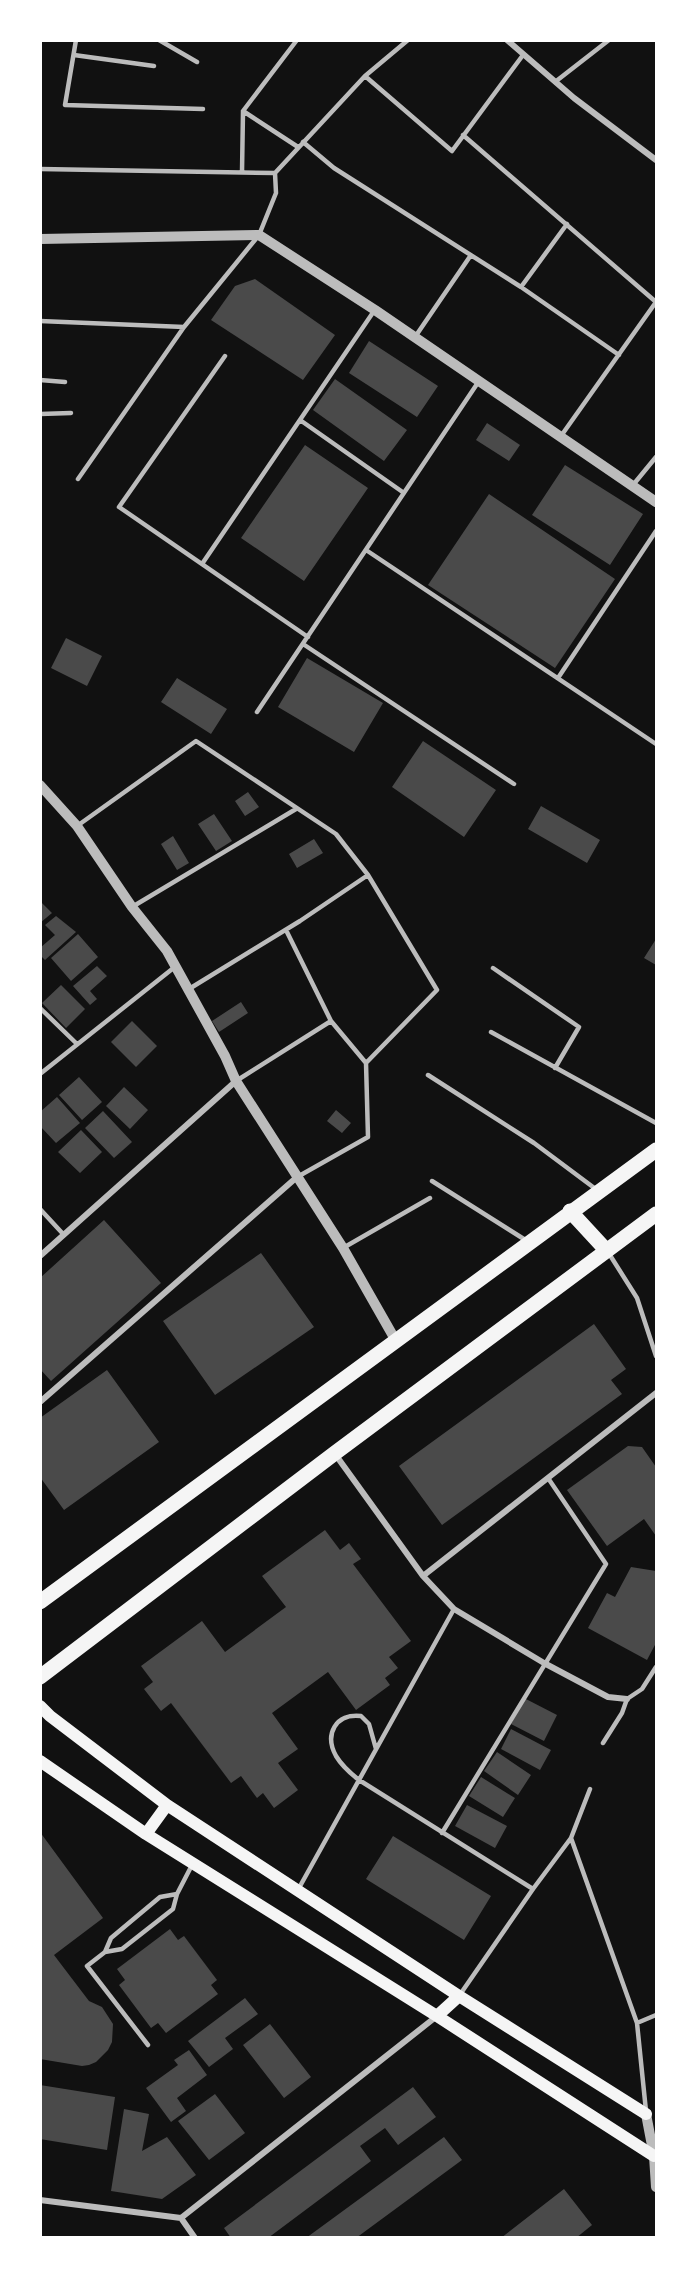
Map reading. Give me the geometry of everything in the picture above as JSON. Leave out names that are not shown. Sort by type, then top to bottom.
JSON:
[{"type":"main road","points":[[40,1602],[570,1211],[657,1150]]},
{"type":"main road","points":[[570,1211],[606,1250]]},
{"type":"main road","points":[[40,1677],[606,1250],[655,1217]]},
{"type":"main road","points":[[40,1706],[166,1805],[459,1996],[646,2114]]},
{"type":"main road","points":[[40,1761],[146,1834],[437,2016],[654,2156]]},
{"type":"main road","points":[[146,1834],[166,1805]]},
{"type":"main road","points":[[437,2016],[459,1996]]},
{"type":"street","points":[[507,40],[555,82],[657,160]]},
{"type":"street","points":[[40,239],[259,235],[375,309],[657,502]]},
{"type":"street","points":[[40,785],[77,826],[132,907],[167,951],[236,1081],[343,1248],[396,1341]]},
{"type":"street","points":[[40,1256],[236,1081]]},
{"type":"street","points":[[40,1402],[297,1177]]},
{"type":"street","points":[[423,1576],[657,1393]]},
{"type":"street","points":[[335,1453],[423,1576],[454,1609],[544,1663],[608,1697],[627,1699]]},
{"type":"street","points":[[40,2199],[181,2218],[437,2016]]},
{"type":"street","points":[[646,2114],[657,2187]]},
{"type":"street","points":[[181,2218],[195,2238]]},
{"type":"lane","points":[[76,40],[65,105],[203,109]]},
{"type":"lane","points":[[159,40],[197,62]]},
{"type":"lane","points":[[242,172],[243,111],[297,40]]},
{"type":"lane","points":[[78,479],[184,327],[259,235],[276,193],[275,173],[365,76],[408,40]]},
{"type":"lane","points":[[555,82],[609,40]]},
{"type":"lane","points":[[74,55],[154,66]]},
{"type":"lane","points":[[365,76],[452,151],[523,55]]},
{"type":"lane","points":[[243,111],[298,147]]},
{"type":"lane","points":[[463,135],[656,302],[561,436]]},
{"type":"lane","points":[[303,142],[334,168],[521,287],[619,355]]},
{"type":"lane","points":[[40,169],[275,173]]},
{"type":"lane","points":[[521,287],[567,224]]},
{"type":"lane","points":[[415,337],[471,255]]},
{"type":"lane","points":[[202,564],[375,309]]},
{"type":"lane","points":[[40,321],[184,327]]},
{"type":"lane","points":[[225,356],[119,507],[308,637]]},
{"type":"lane","points":[[40,380],[65,382]]},
{"type":"lane","points":[[257,712],[479,381]]},
{"type":"lane","points":[[40,414],[71,413]]},
{"type":"lane","points":[[300,420],[404,493]]},
{"type":"lane","points":[[633,485],[657,458]]},
{"type":"lane","points":[[558,678],[657,531]]},
{"type":"lane","points":[[366,550],[657,744]]},
{"type":"lane","points":[[303,644],[514,784]]},
{"type":"lane","points":[[77,826],[196,741],[336,834],[368,875],[437,990],[366,1063]]},
{"type":"lane","points":[[132,907],[296,809]]},
{"type":"lane","points":[[189,989],[286,930],[368,875]]},
{"type":"lane","points":[[286,930],[331,1021],[366,1063],[368,1137],[297,1177]]},
{"type":"lane","points":[[40,1074],[176,966]]},
{"type":"lane","points":[[494,968],[579,1027],[555,1068]]},
{"type":"lane","points":[[40,1008],[77,1044]]},
{"type":"lane","points":[[236,1081],[331,1021]]},
{"type":"lane","points":[[491,1032],[657,1123]]},
{"type":"lane","points":[[428,1075],[534,1143],[599,1191]]},
{"type":"lane","points":[[432,1182],[530,1242]]},
{"type":"lane","points":[[343,1248],[430,1198]]},
{"type":"lane","points":[[40,1209],[64,1235]]},
{"type":"lane","points":[[606,1250],[637,1298],[657,1356]]},
{"type":"lane","points":[[442,1833],[606,1564],[548,1478]]},
{"type":"lane","points":[[297,1891],[454,1609]]},
{"type":"lane","points":[[603,1743],[622,1713],[627,1699],[642,1689],[657,1667]]},
{"type":"lane","points":[[376,1749],[369,1725],[361,1716],[346,1716],[334,1725],[332,1748],[347,1770],[359,1780],[533,1889]]},
{"type":"lane","points":[[459,1996],[571,1838],[590,1789]]},
{"type":"lane","points":[[571,1838],[638,2023],[646,2114]]},
{"type":"lane","points":[[148,2045],[87,1966],[105,1952],[122,1949],[173,1909],[177,1894],[193,1863]]},
{"type":"lane","points":[[105,1952],[111,1938],[160,1897],[177,1894]]},
{"type":"lane","points":[[638,2023],[657,2015]]},
{"type":"building","points":[[255,279],[335,335],[303,380],[211,320],[235,286]]},
{"type":"building","points":[[369,341],[438,386],[417,417],[349,373]]},
{"type":"building","points":[[335,379],[407,430],[384,461],[313,410]]},
{"type":"building","points":[[487,423],[520,445],[509,461],[476,440]]},
{"type":"building","points":[[305,445],[368,488],[304,581],[241,538]]},
{"type":"building","points":[[565,465],[643,514],[610,565],[532,515]]},
{"type":"building","points":[[489,494],[615,579],[555,668],[428,585]]},
{"type":"building","points":[[66,638],[102,656],[87,686],[51,668]]},
{"type":"building","points":[[307,658],[383,703],[354,752],[278,707]]},
{"type":"building","points":[[177,678],[227,709],[211,734],[161,702]]},
{"type":"building","points":[[423,741],[496,790],[464,837],[392,787]]},
{"type":"building","points":[[248,792],[259,807],[245,816],[235,801]]},
{"type":"building","points":[[541,806],[600,840],[587,863],[528,829]]},
{"type":"building","points":[[214,814],[232,841],[216,851],[198,824]]},
{"type":"building","points":[[173,836],[189,863],[177,870],[161,844]]},
{"type":"building","points":[[314,839],[323,853],[297,868],[289,854]]},
{"type":"building","points":[[40,901],[52,913],[40,923]]},
{"type":"building","points":[[56,916],[76,932],[45,960],[40,955],[40,948],[55,935],[45,925]]},
{"type":"building","points":[[78,934],[98,957],[71,981],[51,958]]},
{"type":"building","points":[[656,939],[656,965],[644,958]]},
{"type":"building","points":[[97,966],[107,976],[90,991],[97,999],[90,1005],[73,986]]},
{"type":"building","points":[[61,985],[85,1009],[66,1028],[42,1003]]},
{"type":"building","points":[[241,1002],[248,1013],[219,1032],[212,1021]]},
{"type":"building","points":[[132,1021],[157,1046],[136,1067],[111,1042]]},
{"type":"building","points":[[79,1077],[102,1102],[82,1120],[59,1095]]},
{"type":"building","points":[[124,1087],[148,1110],[130,1129],[106,1106]]},
{"type":"building","points":[[57,1097],[80,1123],[56,1143],[40,1126],[40,1112]]},
{"type":"building","points":[[336,1110],[351,1123],[342,1133],[327,1121]]},
{"type":"building","points":[[103,1111],[132,1142],[114,1158],[85,1128]]},
{"type":"building","points":[[81,1130],[102,1152],[80,1173],[58,1152]]},
{"type":"building","points":[[104,1220],[161,1283],[51,1381],[40,1369],[40,1278]]},
{"type":"building","points":[[261,1253],[314,1327],[215,1395],[163,1321]]},
{"type":"building","points":[[594,1324],[626,1369],[611,1380],[622,1394],[442,1525],[399,1466]]},
{"type":"building","points":[[107,1370],[159,1442],[64,1510],[40,1477],[40,1418]]},
{"type":"building","points":[[628,1446],[642,1447],[656,1467],[656,1536],[644,1519],[607,1546],[567,1490]]},
{"type":"building","points":[[325,1530],[340,1550],[349,1543],[361,1559],[353,1564],[411,1641],[389,1657],[398,1668],[385,1678],[390,1685],[356,1710],[328,1672],[272,1713],[298,1749],[278,1763],[298,1790],[274,1808],[263,1793],[257,1798],[241,1776],[231,1783],[171,1703],[161,1711],[144,1689],[153,1682],[141,1666],[202,1621],[225,1652],[286,1607],[262,1576]]},
{"type":"building","points":[[631,1567],[656,1571],[656,1643],[647,1660],[588,1628],[607,1593],[615,1597]]},
{"type":"building","points":[[524,1698],[557,1715],[544,1741],[511,1724]]},
{"type":"building","points":[[511,1729],[551,1750],[540,1770],[501,1749]]},
{"type":"building","points":[[497,1752],[531,1775],[518,1795],[484,1771]]},
{"type":"building","points":[[481,1777],[515,1798],[503,1817],[469,1796]]},
{"type":"building","points":[[467,1805],[507,1826],[495,1848],[455,1826]]},
{"type":"building","points":[[40,1832],[103,1918],[54,1955],[89,2001],[102,2007],[113,2024],[112,2042],[108,2050],[96,2062],[89,2065],[82,2066],[40,2059]]},
{"type":"building","points":[[393,1836],[491,1896],[464,1940],[366,1879]]},
{"type":"building","points":[[170,1929],[178,1940],[184,1936],[217,1980],[211,1985],[218,1994],[166,2033],[158,2023],[151,2028],[119,1985],[125,1980],[117,1969]]},
{"type":"building","points":[[245,1998],[258,2014],[225,2038],[233,2049],[209,2067],[188,2041]]},
{"type":"building","points":[[270,2024],[311,2077],[284,2098],[243,2045]]},
{"type":"building","points":[[189,2050],[207,2075],[177,2098],[186,2111],[171,2122],[146,2088],[178,2065],[174,2060]]},
{"type":"building","points":[[40,2085],[115,2097],[107,2150],[40,2139]]},
{"type":"building","points":[[413,2087],[436,2117],[398,2145],[385,2128],[360,2146],[371,2161],[268,2238],[231,2238],[224,2228]]},
{"type":"building","points":[[215,2094],[245,2133],[209,2160],[178,2121]]},
{"type":"building","points":[[124,2109],[149,2114],[142,2151],[167,2137],[196,2175],[162,2199],[111,2191]]},
{"type":"building","points":[[444,2137],[462,2160],[356,2238],[306,2238]]},
{"type":"building","points":[[564,2189],[592,2225],[576,2238],[501,2238]]}]
